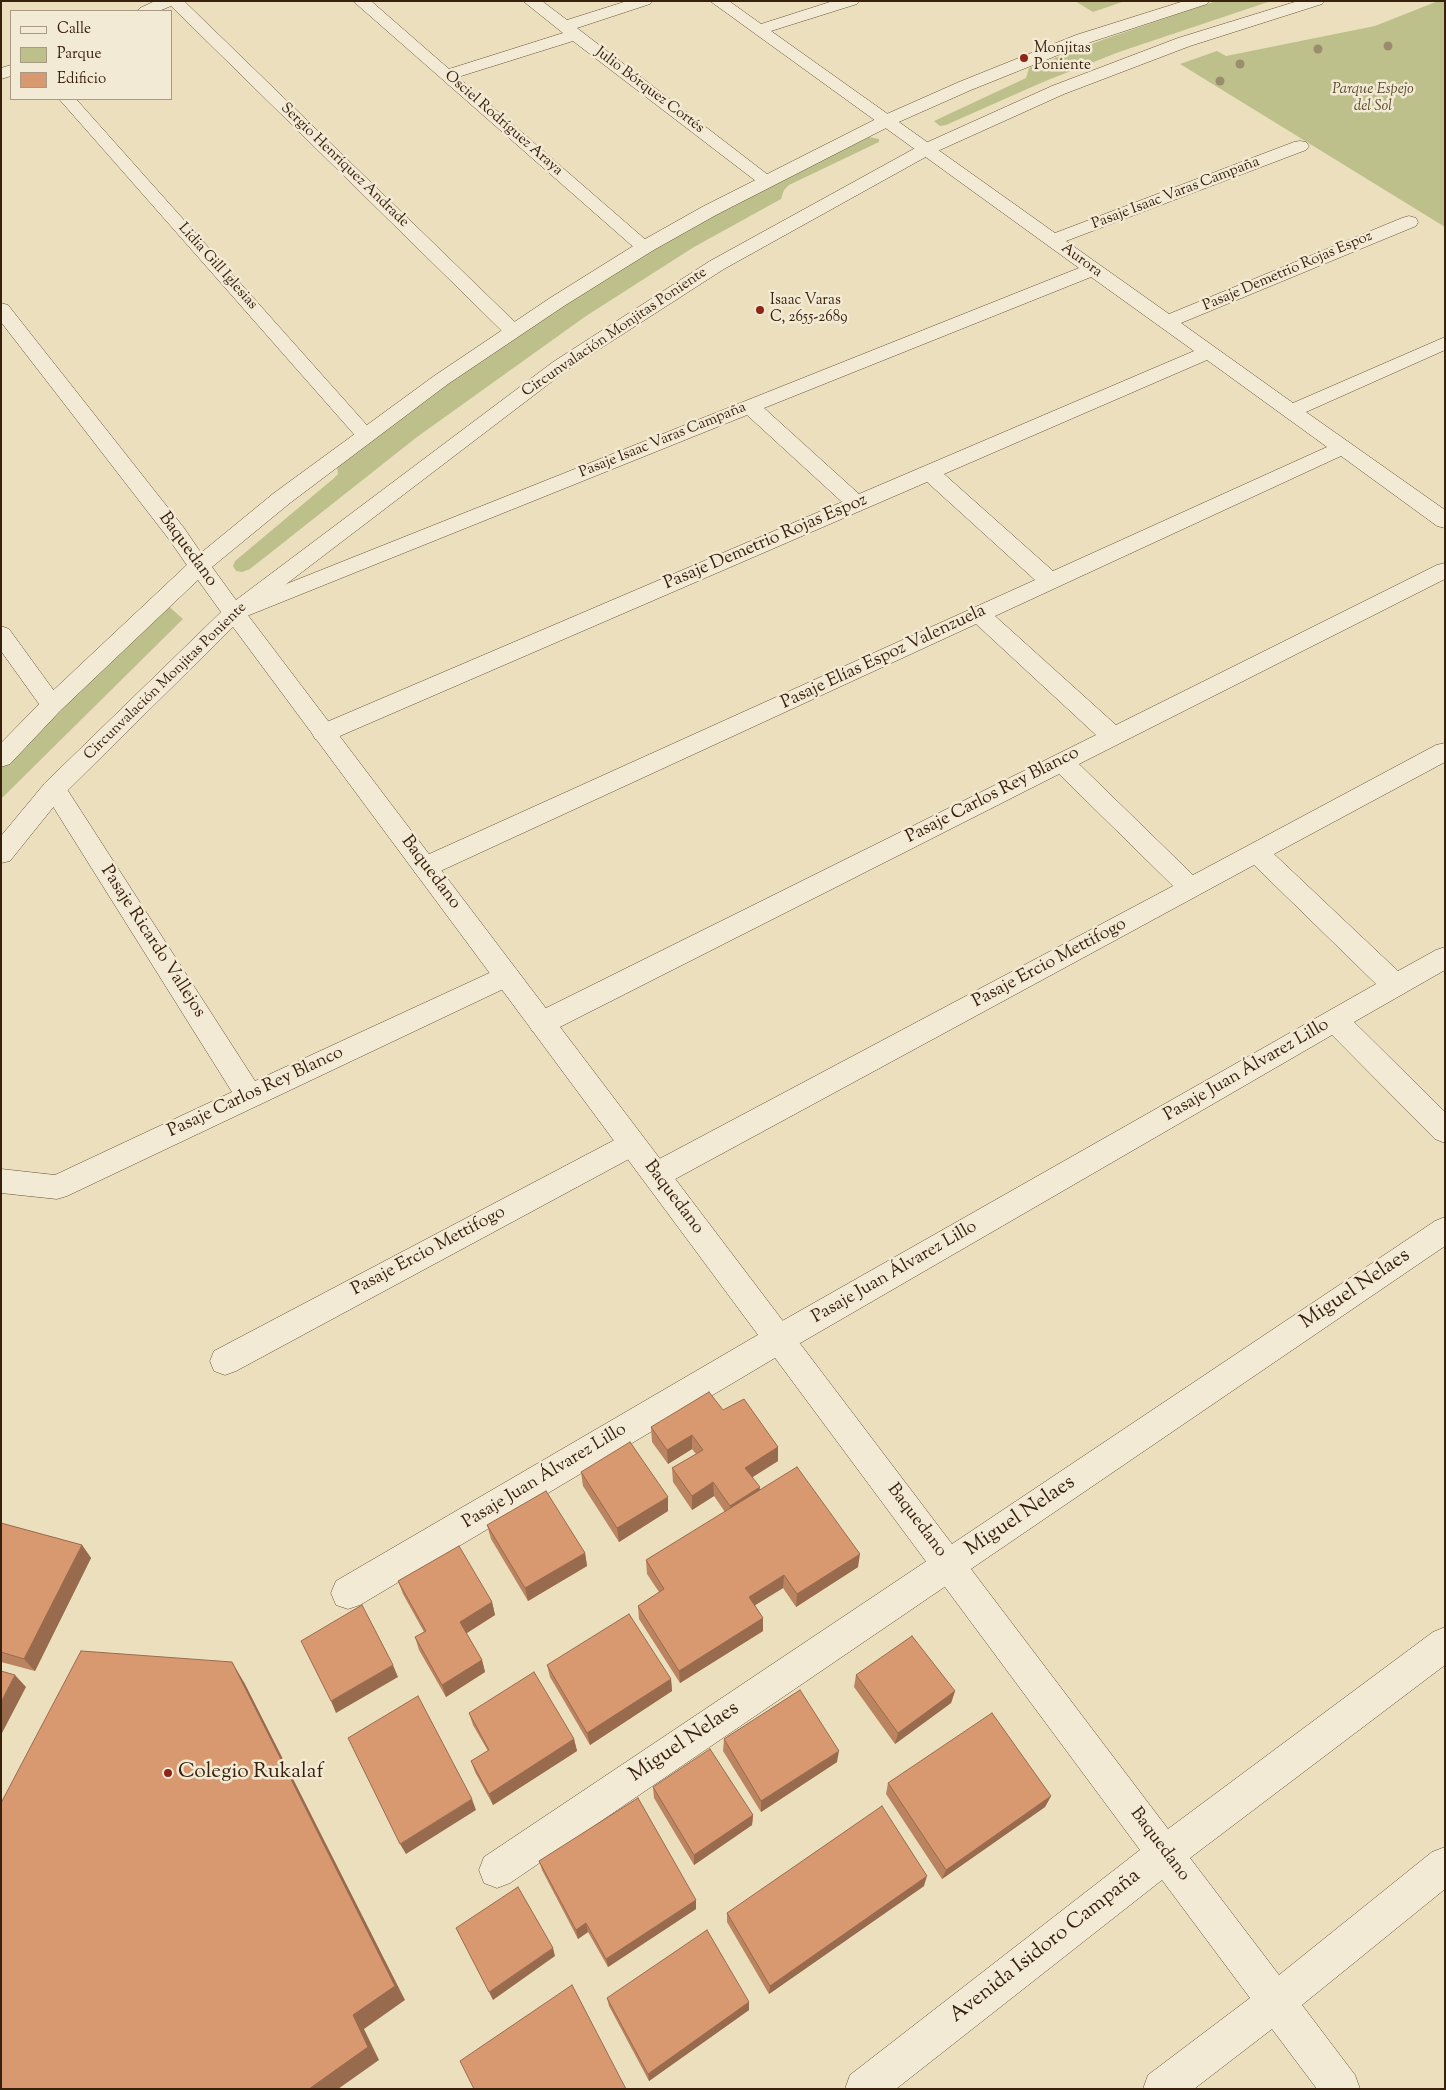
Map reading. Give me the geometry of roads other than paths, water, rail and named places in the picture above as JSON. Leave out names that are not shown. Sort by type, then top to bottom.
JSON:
[{"type":"street","points":[[148,10],[170,1]]},
{"type":"street","name":"Sergio Henríquez Andrade","points":[[175,1],[513,331]]},
{"type":"street","name":"Osciel Rodríguez Araya","points":[[361,1],[645,247]]},
{"type":"street","name":"Julio Bórquez Cortés","points":[[531,1],[767,181]]},
{"type":"street","points":[[446,75],[644,1]]},
{"type":"street","name":"Aurora","points":[[718,1],[1342,448],[1440,512]]},
{"type":"street","points":[[758,30],[851,1]]},
{"type":"street","points":[[1,758],[52,706],[199,566],[282,498],[441,380],[513,331],[645,247],[767,181],[886,122],[965,86],[1082,39],[1201,1]]},
{"type":"street","name":"Circunvalación Monjitas Poniente","points":[[1,854],[54,789],[234,613],[560,366],[717,265],[925,150],[1058,90],[1175,45],[1316,1]]},
{"type":"street","name":"Lidia Gill Iglesias","points":[[68,100],[366,436]]},
{"type":"street","name":"Pasaje Isaac Varas Campaña","points":[[1053,240],[1300,146]]},
{"type":"street","name":"Pasaje Demetrio Rojas Espoz","points":[[1167,322],[1409,222]]},
{"type":"street","name":"Pasaje Isaac Varas Campaña","points":[[234,613],[1092,269]]},
{"type":"street","name":"Baquedano","points":[[1,309],[199,566],[1341,2089]]},
{"type":"street","points":[[1291,411],[1445,343]]},
{"type":"street","name":"Pasaje Demetrio Rojas Espoz","points":[[324,733],[1209,352]]},
{"type":"street","points":[[750,407],[857,504]]},
{"type":"street","name":"Pasaje Elías Espoz Valenzuela","points":[[425,867],[1342,448]]},
{"type":"street","points":[[929,472],[1050,581]]},
{"type":"street","name":"Pasaje Carlos Rey Blanco","points":[[542,1023],[1445,570]]},
{"type":"street","points":[[978,614],[1114,736]]},
{"type":"street","points":[[1,634],[52,706]]},
{"type":"street","name":"Pasaje Ercio Mettifogo","points":[[656,1175],[1445,751]]},
{"type":"street","points":[[1062,762],[1191,888]]},
{"type":"street","name":"Pasaje Ricardo Vallejos","points":[[54,789],[250,1095]]},
{"type":"street","points":[[1257,852],[1396,986]]},
{"type":"street","name":"Pasaje Juan Álvarez Lillo","points":[[348,1593],[779,1339],[1445,958]]},
{"type":"street","name":"Pasaje Carlos Rey Blanco","points":[[1,1181],[57,1187],[506,976]]},
{"type":"street","points":[[1335,1021],[1445,1132]]},
{"type":"street","name":"Pasaje Ercio Mettifogo","points":[[225,1361],[632,1144]]},
{"type":"street","name":"Miguel Nelaes","points":[[497,1870],[1445,1230]]},
{"type":"street","name":"Avenida Isidoro Campaña","points":[[864,2089],[1165,1854],[1445,1644]]},
{"type":"street","points":[[1162,2089],[1276,2002],[1445,1865]]},
{"type":"place","name":"Monjitas Poniente","points":[[1024,58]]},
{"type":"place","name":"Isaac Varas C, 2655-2689","points":[[760,310]]},
{"type":"place","name":"Colegio Rukalaf","points":[[168,1773]]},
{"type":"park label","name":"Parque Espejo del Sol","points":[[1373,98]]}]
